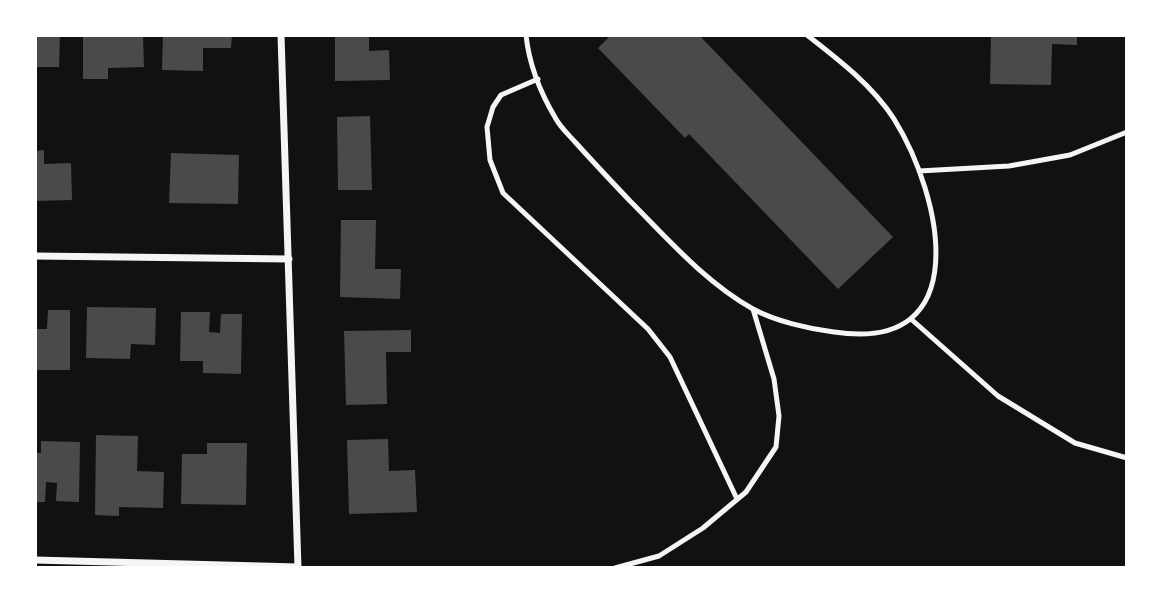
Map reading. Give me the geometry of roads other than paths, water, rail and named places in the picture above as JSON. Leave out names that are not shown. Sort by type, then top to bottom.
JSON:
[{"type":"street","points":[[35,560],[300,568],[281,35]]},
{"type":"street","points":[[35,256],[289,259]]},
{"type":"lane","points":[[526,35],[529,59],[556,120],[602,173],[708,279],[754,309],[814,330],[856,336],[894,330],[919,313],[934,282],[936,236],[926,186],[894,119],[851,69],[807,35]]},
{"type":"lane","points":[[538,79],[501,95],[493,107],[487,127],[490,160],[503,193],[648,330],[670,357],[737,499]]},
{"type":"lane","points":[[919,171],[1009,166],[1070,155],[1127,132]]},
{"type":"lane","points":[[615,568],[659,556],[703,528],[746,492],[776,447],[779,416],[774,379],[754,309]]},
{"type":"lane","points":[[911,319],[998,396],[1075,443],[1127,457]]}]
